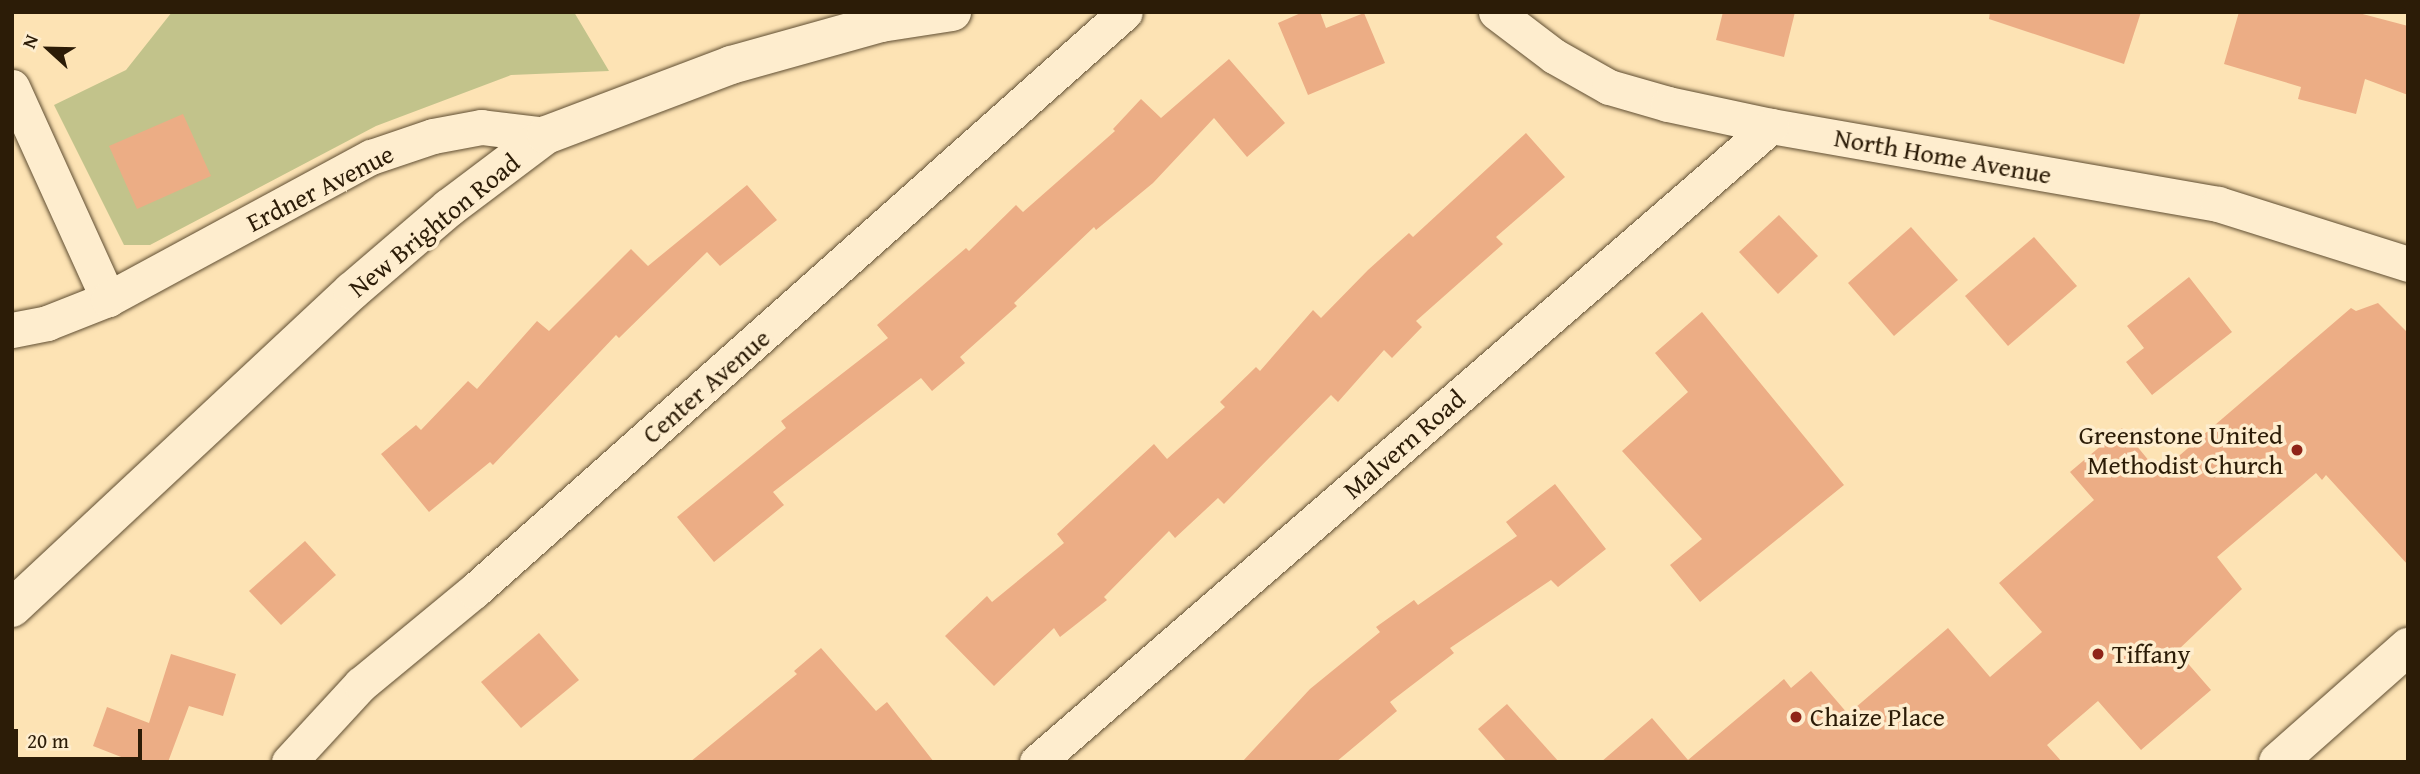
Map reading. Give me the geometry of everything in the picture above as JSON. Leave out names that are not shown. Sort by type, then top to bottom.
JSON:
[{"type":"street","name":"New Brighton Road","points":[[12,608],[352,291],[450,208],[546,135],[731,65],[881,23],[952,12]]},
{"type":"street","name":"Center Avenue","points":[[289,762],[360,684],[474,591],[1125,12]]},
{"type":"street","name":"North Home Avenue","points":[[1496,12],[1554,56],[1609,87],[1772,126],[2218,204],[2408,264]]},
{"type":"street","points":[[12,87],[108,299]]},
{"type":"street","name":"Malvern Road","points":[[1037,762],[1772,126]]},
{"type":"street","name":"Erdner Avenue","points":[[12,330],[47,323],[108,299],[371,157],[432,136],[481,127],[546,135]]},
{"type":"street","points":[[2278,762],[2408,647]]},
{"type":"green space","points":[[172,12],[574,12],[609,71],[511,75],[376,126],[150,245],[124,245],[54,105],[126,70]]},
{"type":"building","points":[[1303,12],[1320,12],[1326,28],[1364,13],[1385,63],[1308,95],[1278,23]]},
{"type":"building","points":[[1723,12],[1795,12],[1784,57],[1716,40]]},
{"type":"building","points":[[1990,12],[2141,12],[2124,64],[1989,19]]},
{"type":"building","points":[[2239,12],[2355,12],[2408,26],[2408,95],[2365,79],[2356,114],[2298,99],[2301,87],[2224,64]]},
{"type":"building","points":[[1229,59],[1285,123],[1247,157],[1214,118],[1153,183],[1096,230],[1094,227],[1014,303],[1017,306],[960,357],[965,363],[932,391],[921,378],[773,492],[784,505],[714,562],[677,517],[786,428],[781,421],[888,338],[877,325],[966,248],[969,251],[1016,205],[1023,212],[1115,131],[1113,129],[1141,99],[1161,118]]},
{"type":"building","points":[[183,114],[211,176],[137,209],[109,146]]},
{"type":"building","points":[[1526,133],[1565,177],[1496,237],[1503,244],[1416,321],[1422,327],[1392,358],[1384,350],[1338,402],[1331,395],[1224,504],[1218,498],[1175,538],[1169,531],[1104,597],[1107,600],[1060,637],[1054,628],[994,686],[945,636],[987,596],[992,602],[1064,543],[1057,534],[1154,444],[1167,459],[1225,407],[1220,402],[1256,367],[1260,371],[1313,310],[1321,318],[1409,233],[1413,237]]},
{"type":"building","points":[[747,185],[777,220],[720,266],[707,252],[619,338],[616,335],[493,465],[490,462],[429,512],[381,454],[416,425],[421,430],[468,381],[477,389],[537,321],[549,331],[631,249],[648,266]]},
{"type":"building","points":[[1779,215],[1818,256],[1778,294],[1739,252]]},
{"type":"building","points":[[1911,227],[1958,280],[1894,336],[1848,283]]},
{"type":"building","points":[[2034,237],[2077,286],[2008,346],[1965,296]]},
{"type":"building","points":[[2189,277],[2232,332],[2152,395],[2126,362],[2144,348],[2127,326]]},
{"type":"building","points":[[2378,303],[2408,333],[2408,565],[2326,475],[2322,480],[2316,473],[2217,557],[2242,589],[2177,651],[2211,690],[2141,750],[2098,701],[2047,745],[2062,762],[1601,762],[1652,718],[1688,760],[1784,679],[1791,688],[1811,671],[1848,714],[1948,628],[1990,677],[2042,632],[1999,583],[2094,500],[2070,472],[2122,428],[2159,473],[2351,308],[2356,311]]},
{"type":"building","points":[[1702,312],[1844,485],[1700,602],[1670,565],[1702,539],[1622,451],[1688,392],[1655,353]]},
{"type":"building","points":[[1555,484],[1606,549],[1558,587],[1551,580],[1450,648],[1454,653],[1390,702],[1397,711],[1336,762],[1242,762],[1310,689],[1380,632],[1376,627],[1414,600],[1418,605],[1517,536],[1506,522]]},
{"type":"building","points":[[305,541],[336,575],[281,625],[249,591]]},
{"type":"building","points":[[539,633],[579,680],[521,728],[481,682]]},
{"type":"building","points":[[821,648],[876,711],[887,702],[934,762],[690,762],[797,674],[794,671]]},
{"type":"building","points":[[171,654],[236,674],[223,716],[189,706],[168,762],[134,762],[93,746],[107,707],[149,723]]},
{"type":"building","points":[[1507,704],[1559,762],[1507,762],[1478,729]]},
{"type":"place","name":"Greenstone United Methodist Church","points":[[2297,450]]},
{"type":"place","name":"Tiffany","points":[[2098,654]]},
{"type":"place","name":"Chaize Place","points":[[1796,717]]}]
